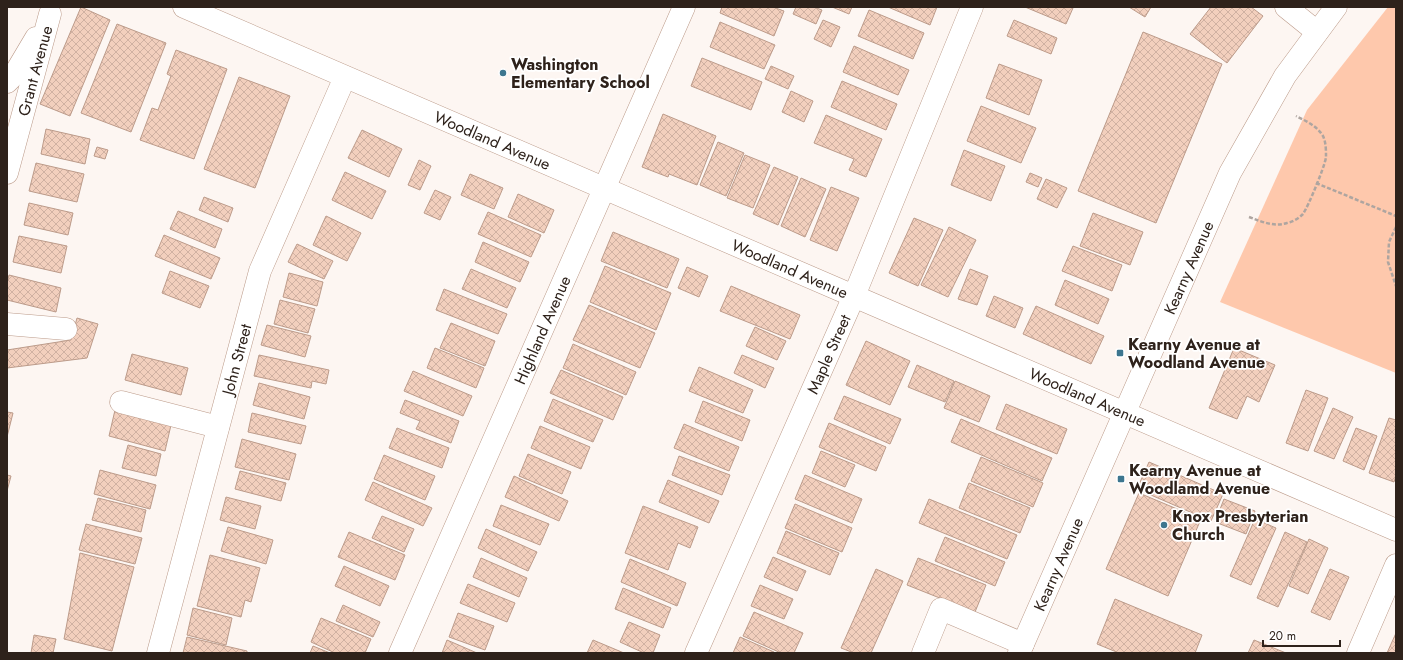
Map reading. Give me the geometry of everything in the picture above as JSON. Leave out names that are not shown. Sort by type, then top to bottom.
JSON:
[{"type":"street","name":"Woodland Avenue","points":[[184,7],[1396,530]]},
{"type":"street","name":"Highland Avenue","points":[[400,653],[684,7]]},
{"type":"street","name":"Maple Street","points":[[696,653],[854,296],[972,7]]},
{"type":"street","points":[[1286,7],[1317,32]]},
{"type":"street","name":"Kearny Avenue","points":[[1021,648],[1230,173],[1285,76],[1336,7]]},
{"type":"street","points":[[7,82],[14,75],[52,11]]},
{"type":"street","name":"Grant Avenue","points":[[7,173],[52,11]]},
{"type":"street","name":"John Street","points":[[158,653],[260,271],[346,77]]},
{"type":"street","points":[[7,324],[66,329]]},
{"type":"street","points":[[121,402],[218,427]]},
{"type":"street","points":[[1358,653],[1396,565]]},
{"type":"street","points":[[923,653],[941,609],[1021,648]]},
{"type":"path","points":[[1249,217],[1272,225],[1287,224],[1303,214],[1325,160],[1325,146],[1322,136],[1315,128],[1308,122],[1296,116]]},
{"type":"path","points":[[1316,183],[1396,216]]},
{"type":"path","points":[[1396,226],[1389,242],[1388,262],[1396,286]]},
{"type":"shaded area","points":[[1388,7],[1396,7],[1396,373],[1220,302],[1307,110]]},
{"type":"building","points":[[81,7],[110,20],[70,116],[40,104]]},
{"type":"building","points":[[722,7],[773,7],[784,11],[774,36],[720,13]]},
{"type":"building","points":[[796,7],[814,7],[822,10],[816,24],[793,14]]},
{"type":"building","points":[[832,7],[852,7],[849,14]]},
{"type":"building","points":[[888,7],[937,7],[930,25]]},
{"type":"building","points":[[1025,7],[1070,7],[1073,8],[1066,24]]},
{"type":"building","points":[[1129,7],[1151,7],[1145,17]]},
{"type":"building","points":[[1211,7],[1251,7],[1263,16],[1227,63],[1190,34]]},
{"type":"building","points":[[869,10],[924,33],[913,59],[858,36]]},
{"type":"building","points":[[823,20],[840,27],[831,47],[814,39]]},
{"type":"building","points":[[1014,20],[1057,38],[1051,54],[1007,36]]},
{"type":"building","points":[[720,22],[775,45],[764,69],[710,47]]},
{"type":"building","points":[[117,24],[166,43],[131,132],[81,113]]},
{"type":"building","points":[[1143,32],[1222,64],[1156,223],[1078,191]]},
{"type":"building","points":[[854,46],[909,70],[898,95],[843,72]]},
{"type":"building","points":[[176,50],[227,69],[194,159],[140,140],[152,108],[158,110],[171,76],[167,74]]},
{"type":"building","points":[[702,58],[762,82],[751,110],[691,86]]},
{"type":"building","points":[[999,64],[1042,80],[1029,115],[986,98]]},
{"type":"building","points":[[771,66],[794,76],[788,89],[765,79]]},
{"type":"building","points":[[239,77],[290,96],[255,188],[204,169]]},
{"type":"building","points":[[842,81],[897,104],[886,130],[831,107]]},
{"type":"building","points":[[791,91],[813,101],[804,122],[782,112]]},
{"type":"building","points":[[981,106],[1036,128],[1021,163],[967,141]]},
{"type":"building","points":[[663,114],[716,136],[697,185],[669,174],[668,177],[642,167]]},
{"type":"building","points":[[826,115],[882,139],[866,177],[849,170],[854,159],[814,143]]},
{"type":"building","points":[[46,129],[90,139],[85,164],[41,154]]},
{"type":"building","points":[[362,130],[402,149],[389,177],[348,158]]},
{"type":"building","points":[[718,142],[744,153],[726,196],[700,185]]},
{"type":"building","points":[[97,147],[108,150],[105,159],[94,156]]},
{"type":"building","points":[[964,150],[1005,166],[991,201],[951,185]]},
{"type":"building","points":[[745,155],[770,165],[753,208],[727,198]]},
{"type":"building","points":[[419,160],[431,166],[420,190],[408,185]]},
{"type":"building","points":[[36,163],[84,174],[77,202],[29,191]]},
{"type":"building","points":[[774,167],[798,177],[778,225],[753,214]]},
{"type":"building","points":[[345,172],[386,191],[372,219],[332,200]]},
{"type":"building","points":[[1030,173],[1042,178],[1038,187],[1026,182]]},
{"type":"building","points":[[470,174],[503,188],[494,209],[461,195]]},
{"type":"building","points":[[801,178],[826,189],[805,237],[781,226]]},
{"type":"building","points":[[1046,179],[1067,188],[1057,208],[1037,199]]},
{"type":"building","points":[[831,187],[859,198],[837,251],[810,240]]},
{"type":"building","points":[[435,190],[451,197],[440,220],[424,213]]},
{"type":"building","points":[[518,194],[554,210],[544,233],[508,217]]},
{"type":"building","points":[[204,197],[233,208],[228,222],[199,210]]},
{"type":"building","points":[[29,203],[73,213],[68,235],[24,225]]},
{"type":"building","points":[[178,211],[222,229],[215,248],[170,229]]},
{"type":"building","points":[[488,212],[541,235],[531,257],[478,234]]},
{"type":"building","points":[[1093,213],[1143,232],[1130,265],[1080,246]]},
{"type":"building","points":[[326,216],[361,233],[347,261],[313,245]]},
{"type":"building","points":[[914,218],[943,230],[918,286],[889,273]]},
{"type":"building","points":[[949,227],[976,240],[948,297],[921,285]]},
{"type":"building","points":[[613,232],[679,259],[667,288],[601,261]]},
{"type":"building","points":[[164,235],[220,258],[211,279],[155,256]]},
{"type":"building","points":[[19,236],[67,246],[61,273],[13,262]]},
{"type":"building","points":[[483,242],[529,262],[520,282],[475,262]]},
{"type":"building","points":[[297,244],[333,261],[324,279],[288,262]]},
{"type":"building","points":[[1073,246],[1122,265],[1112,291],[1062,271]]},
{"type":"building","points":[[605,266],[671,293],[656,330],[590,302]]},
{"type":"building","points":[[687,267],[708,276],[699,297],[678,288]]},
{"type":"building","points":[[471,269],[516,288],[507,308],[462,289]]},
{"type":"building","points":[[970,269],[988,276],[977,305],[958,299]]},
{"type":"building","points":[[170,271],[209,286],[200,308],[162,293]]},
{"type":"building","points":[[289,273],[323,282],[317,306],[283,297]]},
{"type":"building","points":[[9,275],[61,288],[56,312],[7,300],[7,283]]},
{"type":"building","points":[[1065,280],[1109,299],[1098,324],[1055,305]]},
{"type":"building","points":[[731,286],[800,315],[790,339],[720,311]]},
{"type":"building","points":[[444,289],[507,314],[498,334],[436,310]]},
{"type":"building","points":[[994,296],[1023,308],[1015,328],[986,316]]},
{"type":"building","points":[[280,300],[315,309],[308,333],[274,324]]},
{"type":"building","points":[[589,305],[655,333],[640,368],[573,340]]},
{"type":"building","points":[[1036,306],[1104,336],[1091,364],[1023,334]]},
{"type":"building","points":[[77,318],[98,324],[87,358],[7,368],[7,350],[71,340]]},
{"type":"building","points":[[451,323],[495,341],[485,366],[440,348]]},
{"type":"building","points":[[267,325],[311,336],[305,357],[261,345]]},
{"type":"building","points":[[755,327],[786,341],[777,360],[746,346]]},
{"type":"building","points":[[866,341],[910,361],[890,405],[846,385]]},
{"type":"building","points":[[573,344],[636,372],[626,395],[563,368]]},
{"type":"building","points":[[435,348],[484,368],[476,388],[427,368]]},
{"type":"building","points":[[1234,348],[1275,365],[1259,402],[1247,396],[1237,419],[1209,408]]},
{"type":"building","points":[[132,354],[188,368],[181,395],[125,380]]},
{"type":"building","points":[[259,355],[329,370],[326,384],[312,381],[311,388],[254,376]]},
{"type":"building","points":[[742,355],[774,368],[765,388],[734,373]]},
{"type":"building","points":[[917,365],[954,381],[945,402],[908,387]]},
{"type":"building","points":[[699,367],[753,390],[743,413],[689,391]]},
{"type":"building","points":[[561,370],[623,397],[613,420],[550,393]]},
{"type":"building","points":[[413,371],[472,396],[463,416],[404,391]]},
{"type":"building","points":[[955,381],[990,396],[979,422],[944,408]]},
{"type":"building","points":[[259,383],[310,397],[304,419],[253,405]]},
{"type":"building","points":[[1306,390],[1328,398],[1308,451],[1286,443]]},
{"type":"building","points":[[844,396],[901,419],[890,444],[834,419]]},
{"type":"building","points":[[553,399],[603,420],[593,442],[544,421]]},
{"type":"building","points":[[405,400],[459,421],[451,443],[416,429],[420,421],[400,413]]},
{"type":"building","points":[[703,401],[750,420],[742,441],[695,422]]},
{"type":"building","points":[[1006,404],[1067,429],[1057,454],[996,429]]},
{"type":"building","points":[[1333,408],[1353,417],[1334,459],[1314,451]]},
{"type":"building","points":[[115,410],[171,425],[165,451],[109,436]]},
{"type":"building","points":[[7,412],[13,413],[7,437]]},
{"type":"building","points":[[252,413],[306,426],[301,444],[248,432]]},
{"type":"building","points":[[1389,418],[1396,420],[1396,476],[1394,482],[1369,473]]},
{"type":"building","points":[[961,419],[1052,458],[1042,481],[951,442]]},
{"type":"building","points":[[829,423],[886,447],[876,471],[819,447]]},
{"type":"building","points":[[684,424],[739,447],[729,471],[674,448]]},
{"type":"building","points":[[540,426],[590,447],[581,469],[531,448]]},
{"type":"building","points":[[397,428],[449,448],[442,468],[389,448]]},
{"type":"building","points":[[1356,428],[1377,436],[1364,470],[1343,461]]},
{"type":"building","points":[[242,439],[296,454],[289,480],[235,467]]},
{"type":"building","points":[[128,445],[161,454],[156,476],[122,468]]},
{"type":"building","points":[[821,451],[855,465],[845,487],[812,473]]},
{"type":"building","points":[[528,454],[571,472],[562,494],[519,476]]},
{"type":"building","points":[[384,455],[435,476],[425,500],[374,479]]},
{"type":"building","points":[[679,456],[730,475],[722,495],[672,475]]},
{"type":"building","points":[[981,457],[1043,483],[1033,507],[971,481]]},
{"type":"building","points":[[1149,462],[1223,494],[1211,521],[1137,489]]},
{"type":"building","points":[[100,470],[156,485],[150,509],[94,494]]},
{"type":"building","points":[[240,471],[286,483],[281,501],[235,489]]},
{"type":"building","points":[[7,475],[11,476],[7,491]]},
{"type":"building","points":[[805,475],[862,499],[852,523],[795,499]]},
{"type":"building","points":[[514,476],[568,501],[559,521],[505,497]]},
{"type":"building","points":[[668,480],[719,501],[709,523],[659,502]]},
{"type":"building","points":[[373,482],[432,508],[423,526],[365,500]]},
{"type":"building","points":[[969,483],[1030,508],[1020,533],[959,508]]},
{"type":"building","points":[[1139,493],[1201,519],[1168,596],[1106,569]]},
{"type":"building","points":[[226,497],[261,506],[255,529],[220,520]]},
{"type":"building","points":[[98,498],[146,510],[141,532],[92,520]]},
{"type":"building","points":[[929,499],[1017,535],[1007,559],[919,523]]},
{"type":"building","points":[[1224,499],[1255,511],[1246,534],[1215,522]]},
{"type":"building","points":[[795,504],[852,528],[842,552],[785,528]]},
{"type":"building","points":[[501,505],[549,524],[540,545],[493,526]]},
{"type":"building","points":[[643,506],[698,527],[690,548],[678,543],[668,570],[625,553]]},
{"type":"building","points":[[382,516],[414,529],[404,552],[372,538]]},
{"type":"building","points":[[1255,519],[1276,528],[1251,585],[1230,576]]},
{"type":"building","points":[[86,524],[142,538],[135,564],[79,550]]},
{"type":"building","points":[[228,527],[273,540],[266,564],[221,551]]},
{"type":"building","points":[[486,529],[537,552],[528,571],[478,548]]},
{"type":"building","points":[[786,531],[839,553],[830,575],[777,553]]},
{"type":"building","points":[[349,532],[405,555],[395,580],[338,557]]},
{"type":"building","points":[[1285,532],[1307,542],[1278,607],[1257,598]]},
{"type":"building","points":[[945,537],[1005,562],[995,586],[935,561]]},
{"type":"building","points":[[1309,539],[1328,548],[1308,594],[1289,586]]},
{"type":"building","points":[[80,553],[134,567],[112,651],[64,639]]},
{"type":"building","points":[[210,555],[260,568],[251,602],[245,600],[241,617],[197,606]]},
{"type":"building","points":[[773,557],[806,571],[797,591],[764,577]]},
{"type":"building","points":[[481,558],[527,578],[519,597],[473,577]]},
{"type":"building","points":[[918,558],[986,585],[975,612],[907,585]]},
{"type":"building","points":[[630,559],[686,583],[677,606],[621,582]]},
{"type":"building","points":[[344,566],[389,586],[380,606],[335,586]]},
{"type":"building","points":[[876,569],[903,581],[871,653],[854,653],[841,648]]},
{"type":"building","points":[[1330,569],[1349,577],[1330,620],[1311,612]]},
{"type":"building","points":[[468,584],[515,603],[507,622],[460,603]]},
{"type":"building","points":[[760,585],[793,599],[784,619],[751,606]]},
{"type":"building","points":[[623,588],[671,608],[663,628],[615,609]]},
{"type":"building","points":[[1115,599],[1202,635],[1195,653],[1119,653],[1097,644]]},
{"type":"building","points":[[343,605],[380,622],[373,637],[336,621]]},
{"type":"building","points":[[193,608],[232,618],[226,645],[187,635]]},
{"type":"building","points":[[754,612],[803,633],[794,653],[781,653],[743,636]]},
{"type":"building","points":[[458,613],[494,626],[485,650],[449,637]]},
{"type":"building","points":[[321,618],[371,639],[365,653],[335,653],[311,642]]},
{"type":"building","points":[[629,622],[660,635],[653,653],[644,653],[620,642]]},
{"type":"building","points":[[1396,633],[1396,653],[1387,653]]},
{"type":"building","points":[[34,635],[56,639],[53,653],[31,653]]},
{"type":"building","points":[[187,637],[247,651],[247,653],[183,653]]},
{"type":"building","points":[[740,637],[774,652],[733,653]]},
{"type":"building","points":[[447,640],[477,653],[442,653]]},
{"type":"building","points":[[593,640],[624,653],[587,653]]},
{"type":"building","points":[[1254,640],[1286,653],[1248,653]]},
{"type":"building","points":[[313,646],[330,653],[310,653]]},
{"type":"place","name":"Washington Elementary School","points":[[503,73]]},
{"type":"place","name":"Kearny Avenue at Woodland Avenue","points":[[1120,353]]},
{"type":"place","name":"Kearny Avenue at Woodlamd Avenue","points":[[1121,479]]},
{"type":"place","name":"Knox Presbyterian Church","points":[[1164,525]]}]
